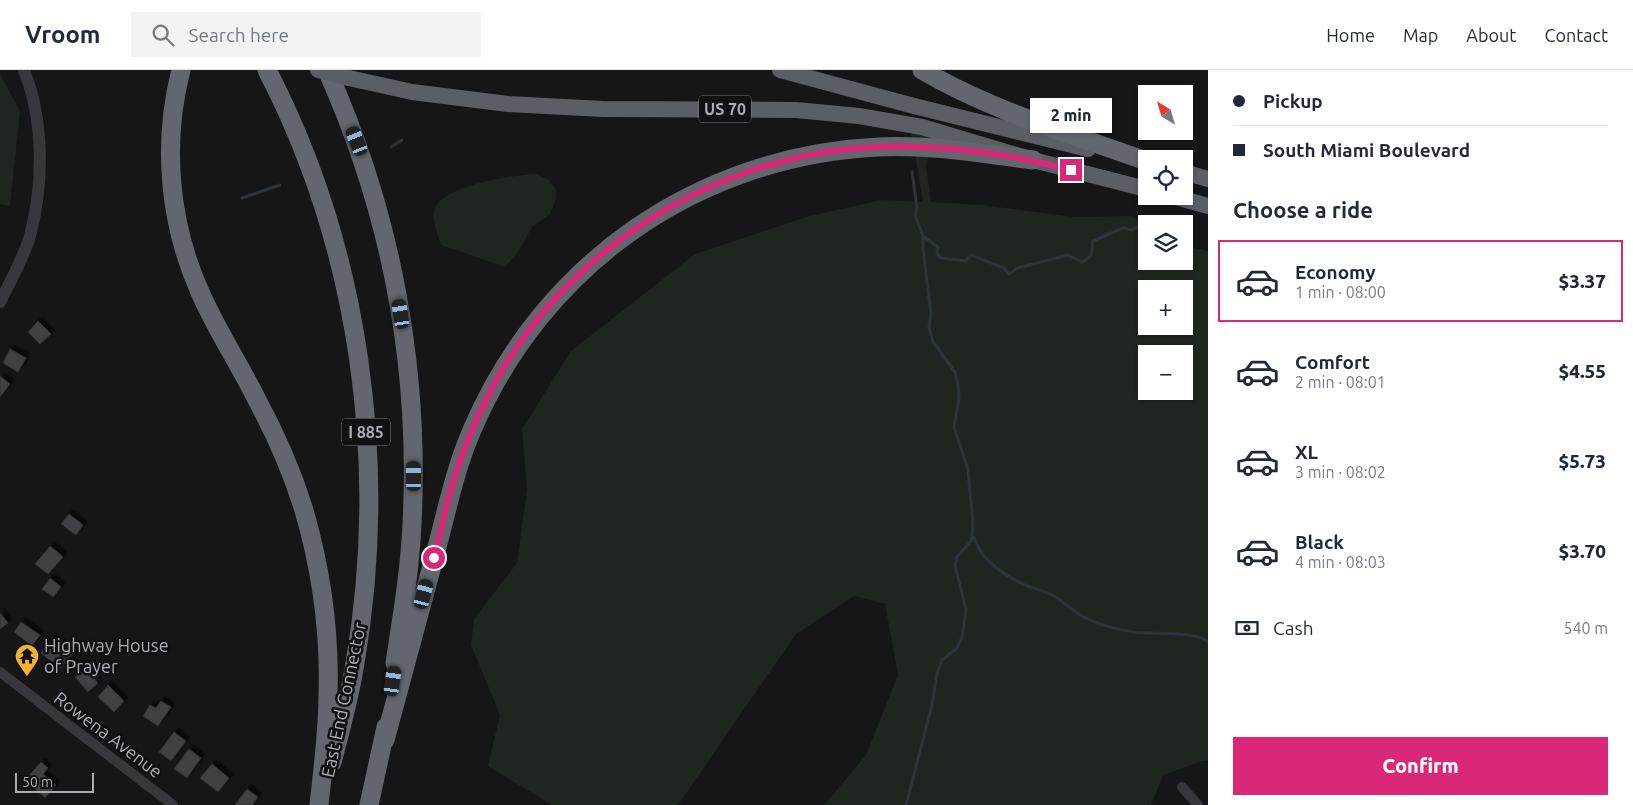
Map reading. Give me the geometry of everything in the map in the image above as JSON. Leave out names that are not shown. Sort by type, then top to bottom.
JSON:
[{"type":"highway","points":[[181,70],[174,103],[170,151],[173,199],[181,238],[203,298],[256,396],[286,462],[305,514],[319,576],[326,624],[329,672],[321,805]]},
{"type":"highway","name":"East End Connector","points":[[267,70],[289,116],[306,159],[322,202],[335,247],[355,337],[366,430],[369,523],[362,616],[348,698],[321,805]]},
{"type":"highway","name":"US 70","points":[[318,70],[412,92],[508,104],[603,109],[796,110],[859,116],[922,127],[1033,160],[1138,187]]},
{"type":"highway","name":"I 885","points":[[327,70],[357,141],[385,234],[396,282],[410,378],[414,467],[412,525],[385,740],[369,805]]},
{"type":"highway","points":[[780,70],[914,106],[1138,160]]},
{"type":"highway","points":[[922,70],[986,103],[1138,159]]},
{"type":"highway","points":[[385,740],[448,500],[471,432],[496,381],[531,328],[561,291],[596,258],[634,229],[697,192],[741,174],[787,160],[834,151],[897,147],[953,150],[1033,160]]},
{"type":"highway","points":[[1193,175],[1208,179]]},
{"type":"highway","points":[[1193,202],[1208,206]]},
{"type":"street","points":[[0,302],[29,237],[38,192],[40,168],[37,119],[24,70]]},
{"type":"street","name":"Rowena Avenue","points":[[0,672],[173,805]]},
{"type":"street","points":[[1182,787],[1198,805]]},
{"type":"shaded area","points":[[0,74],[20,111],[10,206],[0,204]]},
{"type":"shaded area","points":[[911,132],[934,137],[926,165],[931,202],[982,205],[1074,217],[1130,216],[1138,220],[1138,270],[1193,270],[1193,248],[1208,251],[1208,761],[1163,775],[1151,805],[824,805],[866,755],[898,675],[885,604],[854,596],[796,634],[678,805],[552,805],[488,766],[500,715],[471,645],[474,619],[517,563],[527,489],[522,429],[571,351],[695,254],[809,216],[882,200],[923,202]]},
{"type":"shaded area","points":[[536,174],[548,179],[556,189],[556,198],[550,214],[532,227],[518,252],[505,267],[441,245],[434,219],[434,211],[439,202],[449,194],[496,179]]},
{"type":"building","points":[[38,321],[51,334],[40,344],[28,332]]},
{"type":"building","points":[[10,349],[26,358],[18,372],[3,363]]},
{"type":"building","points":[[0,376],[10,384],[0,397]]},
{"type":"building","points":[[69,514],[83,525],[76,535],[61,524]]},
{"type":"building","points":[[50,546],[63,557],[48,574],[35,564]]},
{"type":"building","points":[[50,578],[61,587],[53,597],[42,589]]},
{"type":"building","points":[[0,613],[8,623],[0,629]]},
{"type":"building","points":[[21,622],[40,635],[32,646],[14,632]]},
{"type":"building","points":[[54,638],[73,654],[60,669],[41,653]]},
{"type":"building","points":[[85,668],[98,683],[88,692],[75,677]]},
{"type":"building","points":[[108,685],[124,701],[114,712],[98,697]]},
{"type":"building","points":[[161,701],[171,707],[158,726],[143,716],[150,705],[156,708]]},
{"type":"building","points":[[174,732],[186,741],[171,761],[159,752]]},
{"type":"building","points":[[189,749],[201,758],[187,778],[174,769]]},
{"type":"building","points":[[41,762],[48,768],[43,774],[56,785],[45,798],[25,780]]},
{"type":"building","points":[[212,764],[229,778],[218,792],[200,778]]},
{"type":"building","points":[[247,789],[258,797],[252,805],[235,805]]},
{"type":"waterway","points":[[391,147],[402,140]]},
{"type":"waterway","points":[[906,805],[932,705],[937,673],[942,660],[957,648],[962,637],[966,610],[955,565],[957,557],[971,541],[973,525],[968,469],[954,427],[959,398],[958,384],[955,372],[933,342],[929,327],[931,314],[923,236],[915,215],[917,208],[912,172]]},
{"type":"waterway","points":[[242,198],[280,185]]},
{"type":"waterway","points":[[923,236],[938,247],[937,254],[941,258],[965,261],[971,255],[1004,268],[1009,274],[1018,268],[1068,255],[1082,262],[1091,256],[1093,241],[1123,228],[1131,230],[1138,227]]},
{"type":"waterway","points":[[974,537],[987,560],[1009,577],[1054,596],[1091,621],[1126,631],[1184,634],[1202,638],[1208,642]]},
{"type":"place","name":"Highway House of Prayer","points":[[27,677]]},
{"type":"route","points":[[434,558],[455,476],[471,432],[492,388],[510,358],[546,309],[578,274],[634,229],[676,203],[718,183],[764,167],[799,158],[857,148],[905,147],[953,150],[1033,160],[1071,170]]}]
